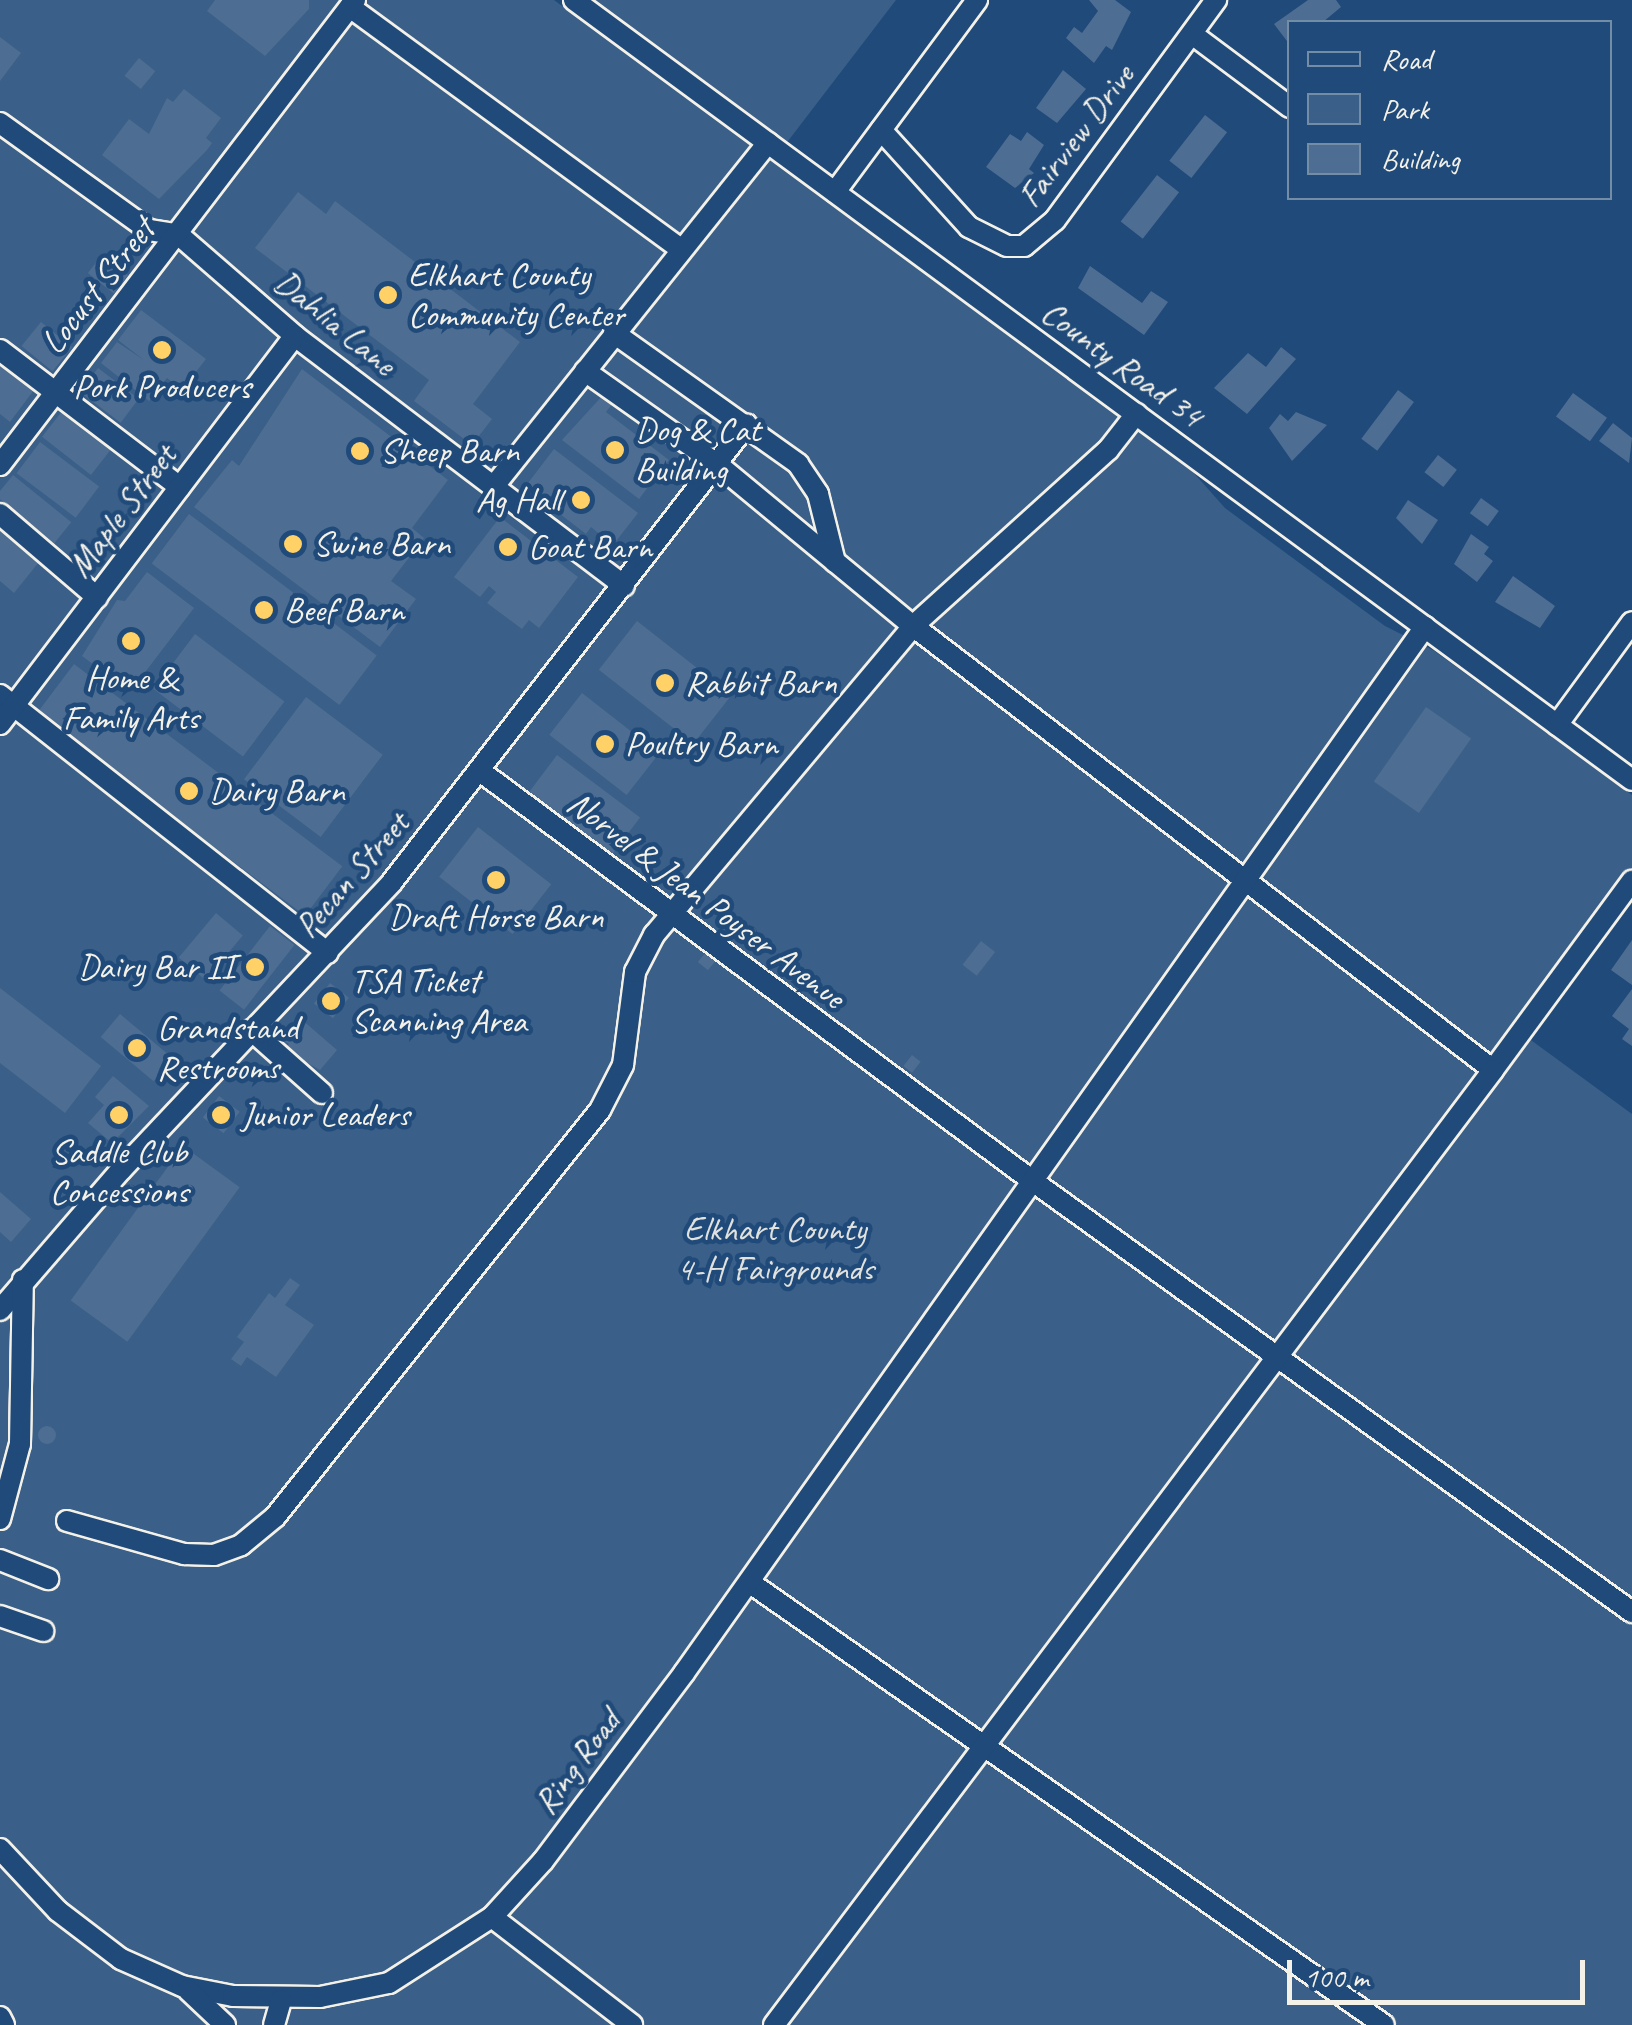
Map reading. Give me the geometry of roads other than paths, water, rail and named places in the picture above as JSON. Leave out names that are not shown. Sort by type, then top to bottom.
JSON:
[{"type":"street","name":"County Road 34","points":[[574,0],[1632,780]]},
{"type":"street","points":[[835,192],[977,0]]},
{"type":"street","name":"Fairview Drive","points":[[881,130],[969,227],[1007,246],[1024,246],[1054,220],[1216,0]]},
{"type":"street","points":[[352,3],[682,250]]},
{"type":"street","name":"Locust Street","points":[[0,465],[180,235],[352,3]]},
{"type":"street","points":[[1192,34],[1287,105]]},
{"type":"street","name":"Dahlia Lane","points":[[0,123],[150,230],[180,235],[295,336],[624,586]]},
{"type":"street","points":[[494,486],[768,143]]},
{"type":"street","points":[[614,333],[746,424],[810,480],[835,562]]},
{"type":"street","name":"Maple Street","points":[[0,724],[7,700],[97,597],[295,336]]},
{"type":"street","points":[[0,350],[180,487]]},
{"type":"street","points":[[585,370],[716,464],[914,626],[1493,1070]]},
{"type":"street","points":[[67,1520],[184,1554],[214,1554],[241,1546],[275,1518],[600,1110],[622,1065],[635,972],[671,916],[914,626],[1108,450],[1136,414]]},
{"type":"street","name":"Pecan Street","points":[[0,1310],[251,1030],[328,953],[480,771],[746,424]]},
{"type":"street","points":[[0,514],[97,597]]},
{"type":"street","points":[[1557,724],[1632,622]]},
{"type":"street","name":"Ring Road","points":[[0,1849],[89,1937],[182,1986],[282,2000],[389,1983],[492,1917],[543,1861],[749,1582],[1425,627]]},
{"type":"street","points":[[7,700],[328,953]]},
{"type":"street","name":"Norvel & Jean Poyser Avenue","points":[[480,771],[894,1080],[1632,1612]]},
{"type":"street","points":[[774,2025],[1280,1358],[1632,881]]},
{"type":"street","points":[[251,1030],[322,1093]]},
{"type":"street","points":[[1,1513],[20,1444],[23,1280]]},
{"type":"street","points":[[0,1560],[48,1579]]},
{"type":"street","points":[[749,1582],[1384,2025]]},
{"type":"street","points":[[0,1616],[43,1631]]},
{"type":"street","points":[[492,1917],[632,2025]]},
{"type":"street","points":[[182,1986],[225,2025]]},
{"type":"street","points":[[274,2025],[282,2000]]},
{"type":"street","points":[[0,2017],[4,2025]]},
{"type":"place","name":"Elkhart County Community Center","points":[[388,295]]},
{"type":"place","name":"Pork Producers","points":[[162,350]]},
{"type":"place","name":"Dog & Cat Building","points":[[615,450]]},
{"type":"place","name":"Sheep Barn","points":[[360,451]]},
{"type":"place","name":"Ag Hall","points":[[581,500]]},
{"type":"place","name":"Swine Barn","points":[[293,544]]},
{"type":"place","name":"Goat Barn","points":[[508,547]]},
{"type":"place","name":"Beef Barn","points":[[264,610]]},
{"type":"place","name":"Home & Family Arts","points":[[131,641]]},
{"type":"place","name":"Rabbit Barn","points":[[665,683]]},
{"type":"place","name":"Poultry Barn","points":[[605,744]]},
{"type":"place","name":"Dairy Barn","points":[[189,791]]},
{"type":"place","name":"Draft Horse Barn","points":[[496,880]]},
{"type":"place","name":"Dairy Bar II","points":[[255,967]]},
{"type":"place","name":"TSA Ticket Scanning Area","points":[[331,1001]]},
{"type":"place","name":"Grandstand Restrooms","points":[[137,1048]]},
{"type":"place","name":"Saddle Club Concessions","points":[[119,1115]]},
{"type":"place","name":"Junior Leaders","points":[[221,1115]]},
{"type":"park label","name":"Elkhart County 4-H Fairgrounds","points":[[775,1249]]}]
